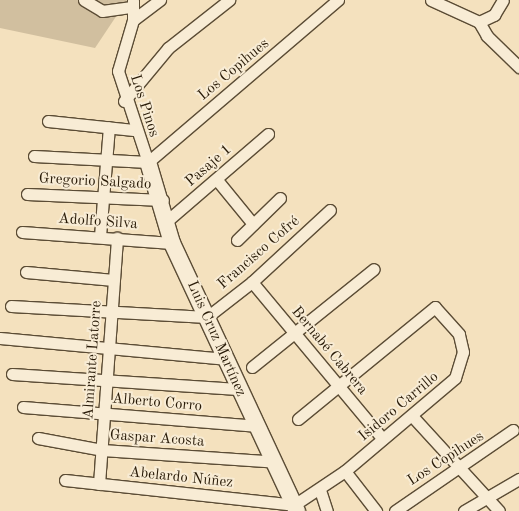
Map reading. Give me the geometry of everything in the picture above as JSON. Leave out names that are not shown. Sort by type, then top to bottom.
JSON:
[{"type":"street","points":[[84,0],[102,11],[132,4]]},
{"type":"street","points":[[133,20],[160,0]]},
{"type":"street","points":[[124,101],[168,48],[229,0]]},
{"type":"street","name":"Los Copihues","points":[[148,162],[338,0]]},
{"type":"street","points":[[431,0],[479,22],[487,36],[519,67]]},
{"type":"street","points":[[479,22],[494,15],[503,0]]},
{"type":"street","name":"Los Pinos","points":[[132,4],[133,20],[118,72],[124,101],[148,162]]},
{"type":"street","points":[[48,121],[134,130]]},
{"type":"street","points":[[100,236],[109,127]]},
{"type":"street","name":"Pasaje 1","points":[[168,220],[217,180],[268,134]]},
{"type":"street","points":[[34,156],[148,162]]},
{"type":"street","name":"Luis Cruz Martínez","points":[[148,162],[163,200],[172,243],[238,389],[276,462],[295,508]]},
{"type":"street","points":[[217,180],[253,224]]},
{"type":"street","name":"Gregorio Salgado","points":[[27,194],[104,199],[163,200]]},
{"type":"street","points":[[237,240],[280,198]]},
{"type":"street","name":"Francisco Cofré","points":[[207,317],[252,282],[330,210]]},
{"type":"street","name":"Adolfo Silva","points":[[22,232],[100,236],[172,243]]},
{"type":"street","name":"Almirante Latorre","points":[[99,484],[117,238]]},
{"type":"street","points":[[252,367],[296,335],[374,269]]},
{"type":"street","points":[[26,272],[114,280]]},
{"type":"street","name":"Bernabé Cabrera","points":[[252,282],[383,439]]},
{"type":"street","points":[[11,306],[111,315],[207,317]]},
{"type":"street","name":"Isidoro Carrillo","points":[[295,508],[413,417],[455,378],[463,352],[459,334],[435,307],[339,386]]},
{"type":"street","points":[[0,338],[226,359]]},
{"type":"street","points":[[12,374],[238,389]]},
{"type":"street","points":[[298,419],[339,386]]},
{"type":"street","name":"Alberto Corro","points":[[24,407],[258,426]]},
{"type":"street","points":[[413,417],[499,511]]},
{"type":"street","name":"Los Copihues","points":[[395,511],[513,430]]},
{"type":"street","name":"Gaspar Acosta","points":[[38,438],[102,450],[276,462]]},
{"type":"street","points":[[345,471],[376,511]]},
{"type":"street","points":[[464,511],[519,479]]},
{"type":"street","name":"Abelardo Núñez","points":[[65,480],[295,508]]},
{"type":"street","points":[[320,490],[327,511]]},
{"type":"shaded area","points":[[0,0],[127,0],[95,48],[0,28]]}]
